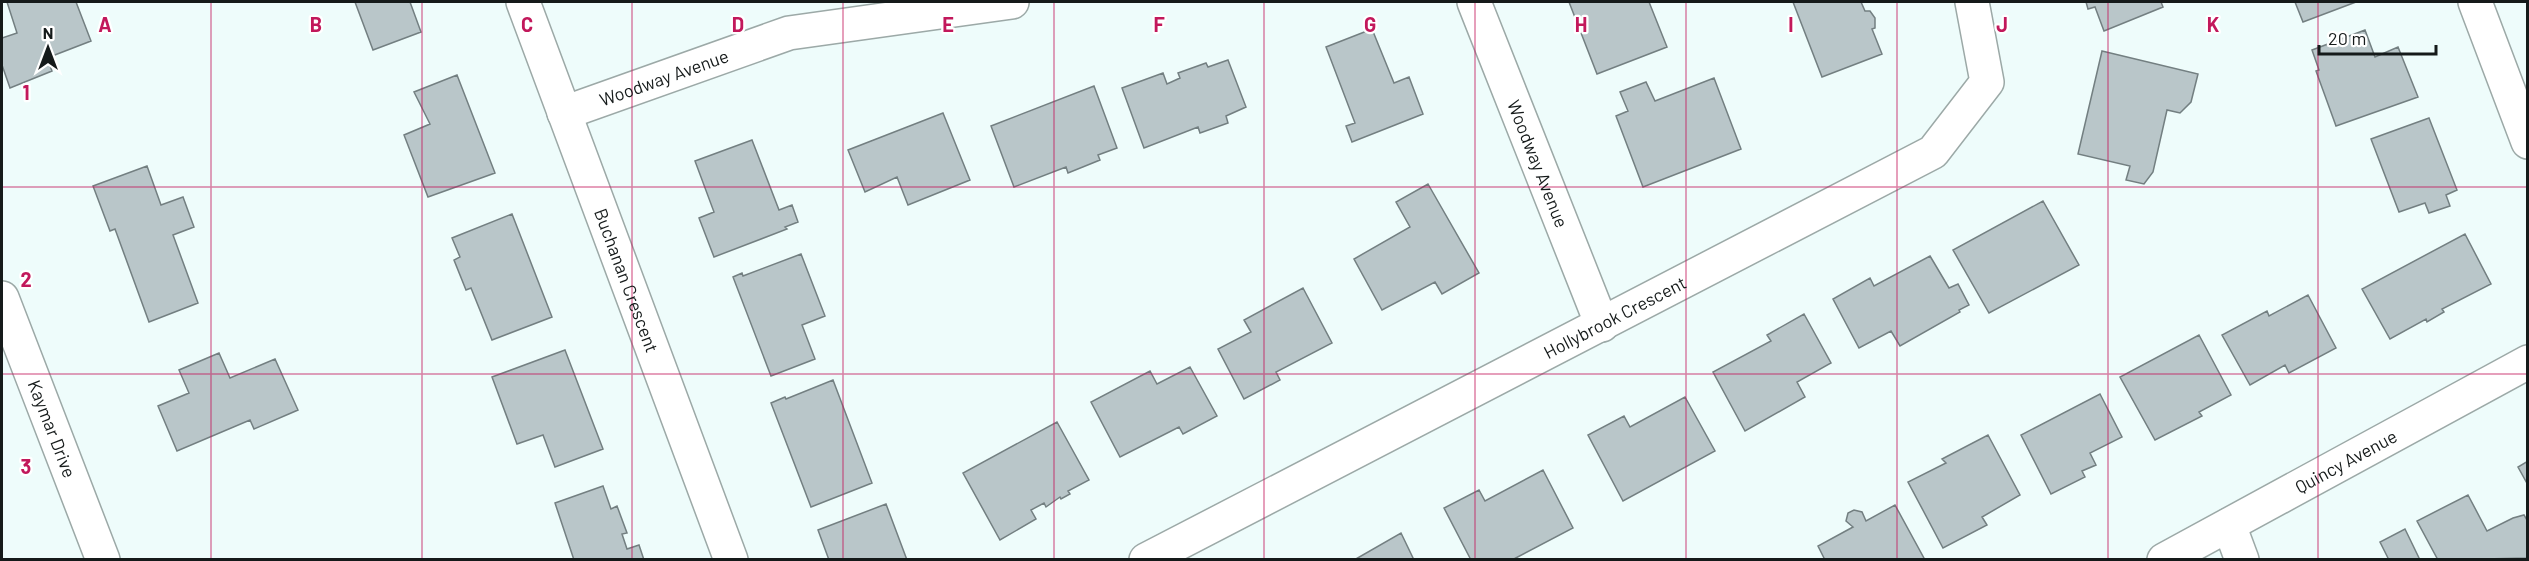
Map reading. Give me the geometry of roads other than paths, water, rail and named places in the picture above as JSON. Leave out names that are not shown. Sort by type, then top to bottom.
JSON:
[{"type":"street","name":"Buchanan Crescent","points":[[523,2],[731,560]]},
{"type":"street","name":"Woodway Avenue","points":[[564,113],[789,33],[1012,2]]},
{"type":"street","name":"Woodway Avenue","points":[[1474,2],[1602,325]]},
{"type":"street","name":"Hollybrook Crescent","points":[[1146,560],[1933,152],[1987,82],[1972,2]]},
{"type":"street","points":[[2475,2],[2528,142]]},
{"type":"street","name":"Kaymar Drive","points":[[2,298],[103,560]]},
{"type":"street","name":"Quincy Avenue","points":[[2164,560],[2528,362]]},
{"type":"street","points":[[2229,525],[2242,560]]}]
